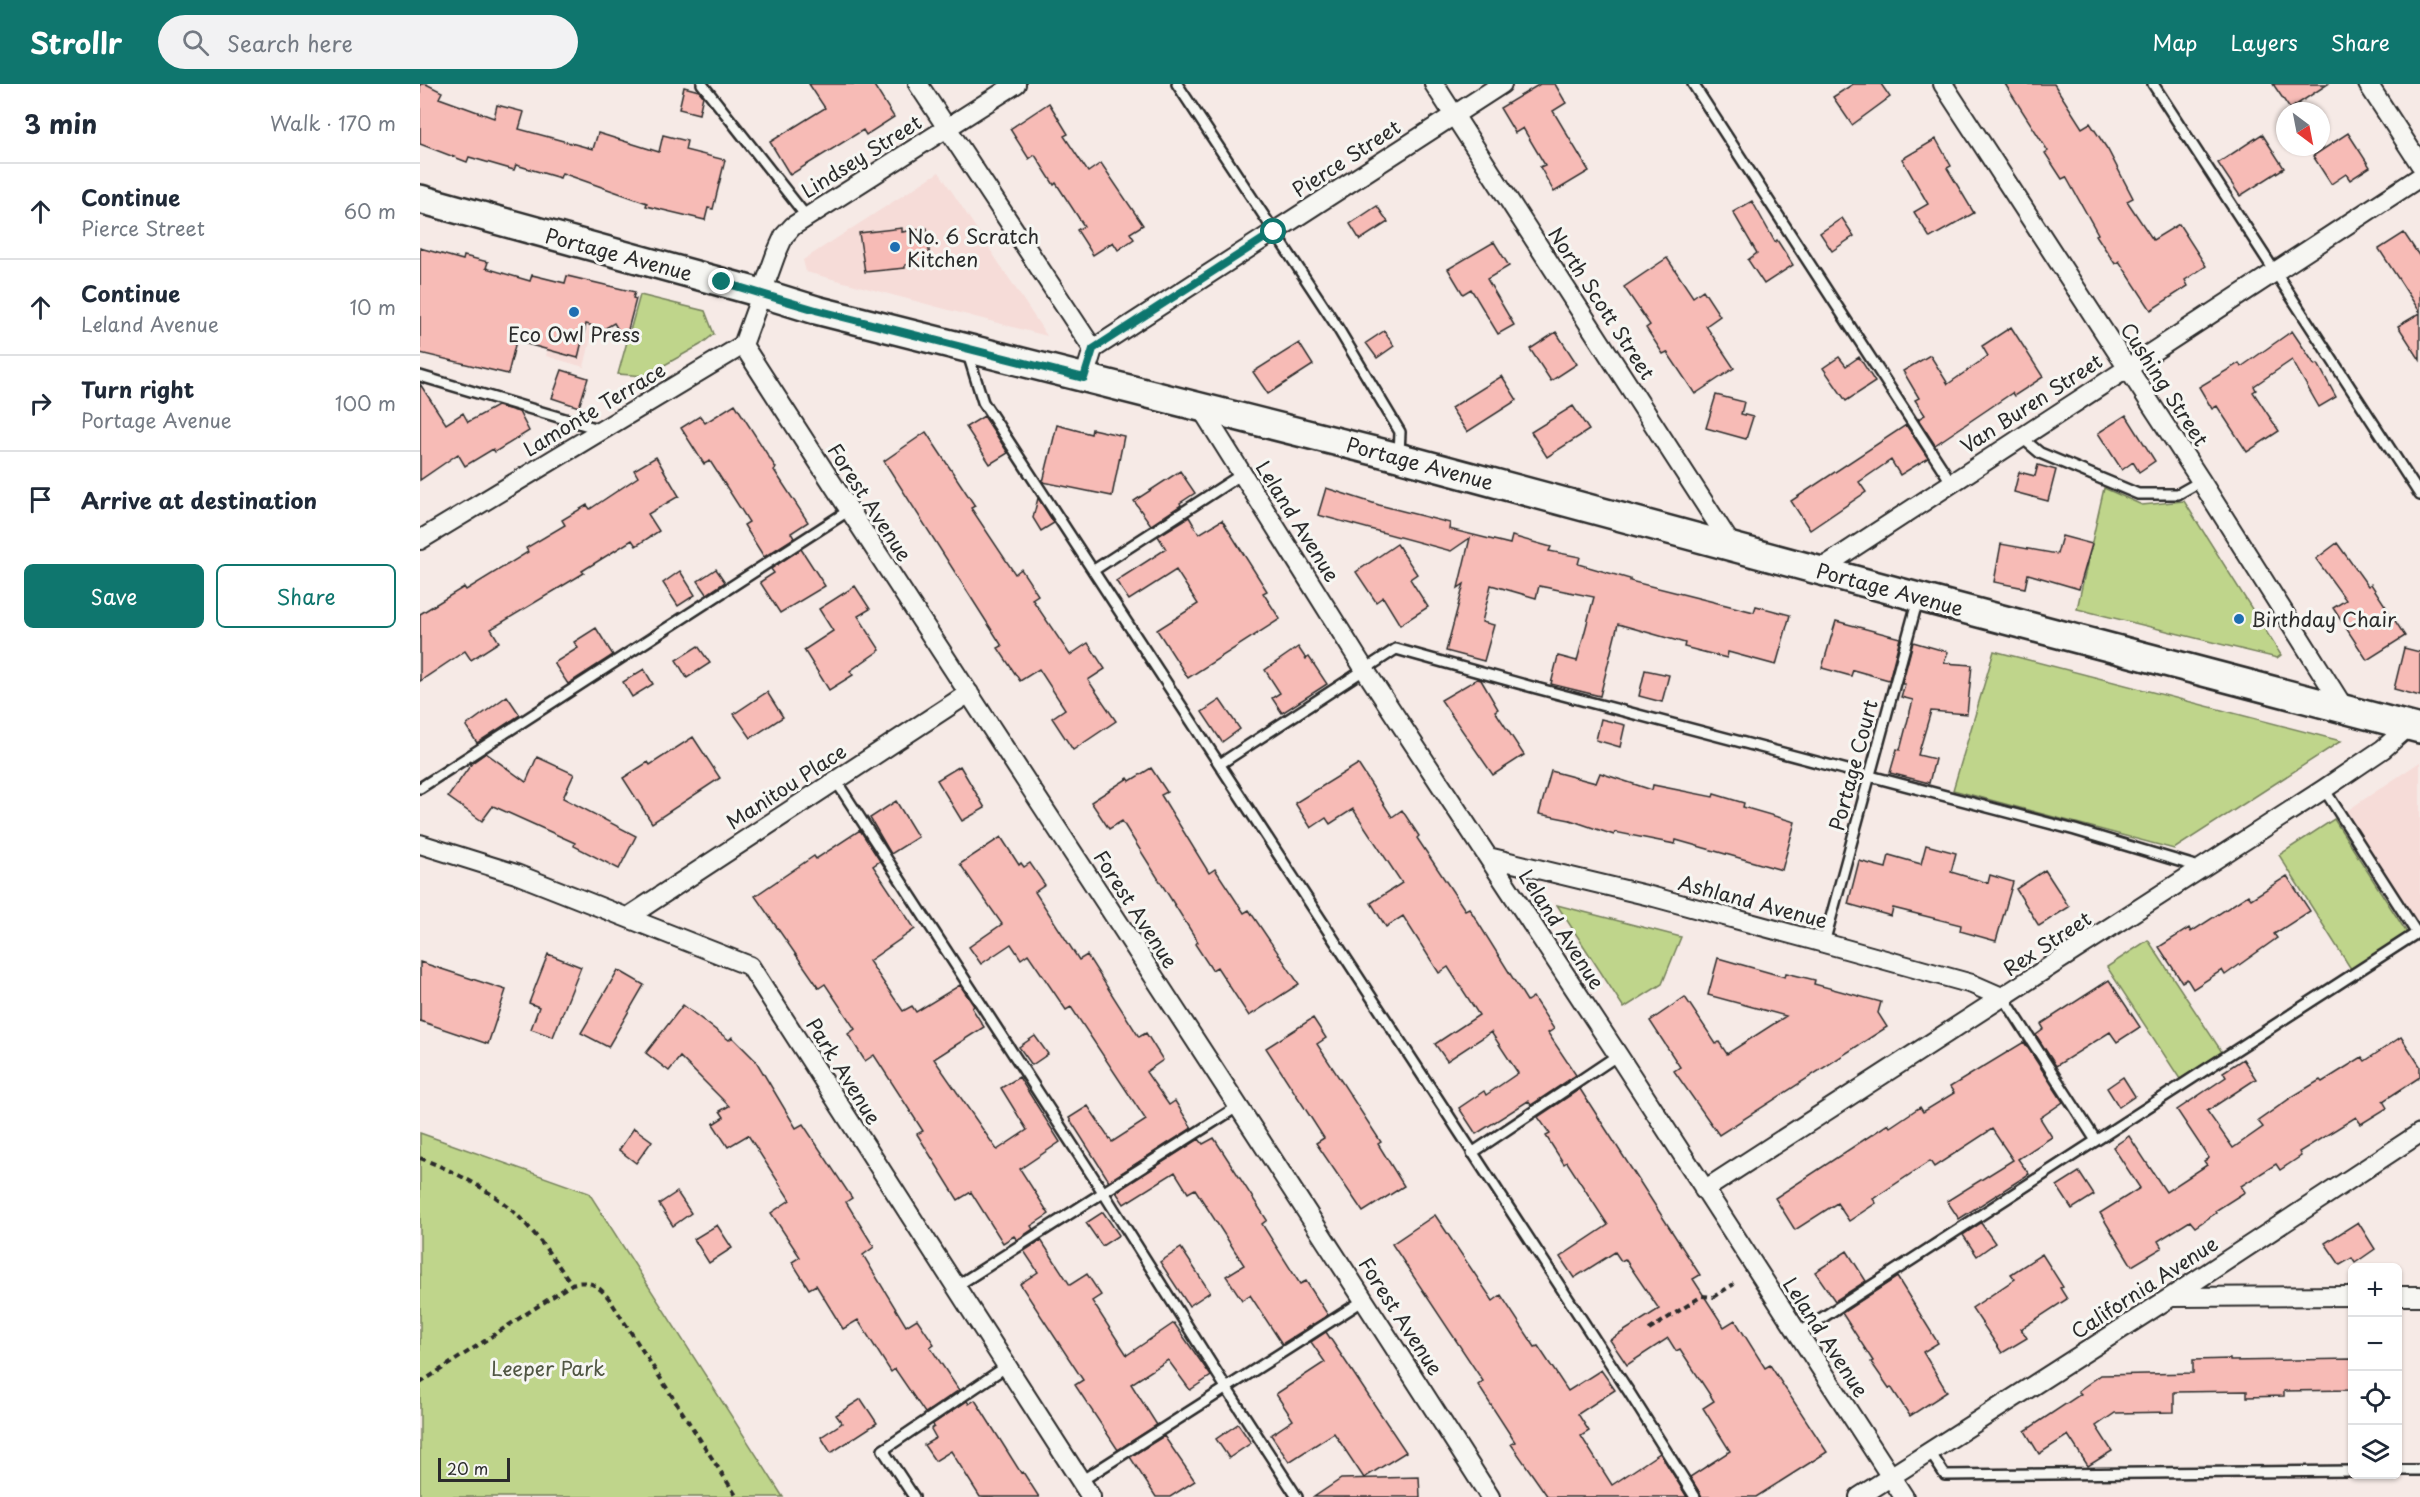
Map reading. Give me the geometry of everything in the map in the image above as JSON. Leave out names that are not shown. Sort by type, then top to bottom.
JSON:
[{"type":"main road","name":"Portage Avenue","points":[[420,199],[816,310],[1199,405],[2346,711],[2414,727]]},
{"type":"street","points":[[918,84],[1093,349],[1084,378]]},
{"type":"street","name":"Lindsey Street","points":[[761,293],[784,237],[806,216],[1016,84]]},
{"type":"street","name":"North Scott Street","points":[[1434,84],[1732,546]]},
{"type":"street","name":"Pierce Street","points":[[1093,349],[1502,84]]},
{"type":"street","name":"Cushing Street","points":[[1943,84],[2201,481],[2346,711]]},
{"type":"street","points":[[2368,84],[2420,164]]},
{"type":"street","name":"Van Buren Street","points":[[1819,570],[2420,177]]},
{"type":"street","points":[[743,345],[761,293]]},
{"type":"street","name":"Lamonte Terrace","points":[[420,540],[743,345]]},
{"type":"street","name":"Forest Avenue","points":[[743,345],[848,511],[969,693],[1490,1497]]},
{"type":"street","name":"Leland Avenue","points":[[1199,405],[1365,670],[1904,1497]]},
{"type":"street","name":"Manitou Place","points":[[628,917],[969,693]]},
{"type":"street","name":"Rex Street","points":[[1704,1190],[2004,998],[2324,789],[2414,727]]},
{"type":"street","name":"Park Avenue","points":[[420,844],[516,874],[750,966],[1091,1497]]},
{"type":"street","name":"Ashland Avenue","points":[[1488,857],[1654,897],[1824,943],[1972,984],[2004,998]]},
{"type":"street","name":"California Avenue","points":[[1859,1497],[2171,1297],[2420,1133]]},
{"type":"street","points":[[2171,1297],[2348,1296]]},
{"type":"street","points":[[2402,1296],[2420,1296]]},
{"type":"lane","points":[[702,84],[806,216]]},
{"type":"lane","points":[[1177,84],[1336,325],[1400,432],[1398,457]]},
{"type":"lane","points":[[1693,84],[1951,482]]},
{"type":"lane","points":[[2154,84],[2420,495]]},
{"type":"lane","points":[[967,349],[983,402],[1629,1392],[1695,1497]]},
{"type":"lane","points":[[420,376],[604,430]]},
{"type":"lane","points":[[2021,436],[2040,453],[2138,494],[2178,494],[2201,481]]},
{"type":"lane","points":[[1094,570],[1242,474]]},
{"type":"lane","points":[[420,788],[848,511]]},
{"type":"lane","name":"Portage Court","points":[[1824,943],[1918,597]]},
{"type":"lane","points":[[1220,764],[1396,649],[2053,824],[2202,868]]},
{"type":"lane","points":[[836,781],[1103,1192],[1297,1497]]},
{"type":"lane","points":[[1797,1334],[2418,932],[2324,789]]},
{"type":"lane","points":[[2004,998],[2096,1139]]},
{"type":"lane","points":[[1472,1153],[1618,1055]]},
{"type":"lane","points":[[956,1287],[1237,1107]]},
{"type":"lane","points":[[1081,1481],[1364,1300]]},
{"type":"lane","points":[[914,1497],[884,1450],[1007,1366]]},
{"type":"lane","points":[[1930,1452],[1945,1475],[2348,1471]]},
{"type":"lane","points":[[2402,1470],[2420,1470]]},
{"type":"path","points":[[420,1158],[450,1169],[489,1193],[522,1219],[572,1284]]},
{"type":"path","points":[[420,1383],[572,1284],[585,1281],[599,1287],[610,1300],[737,1497]]},
{"type":"path","points":[[1649,1330],[1702,1296],[1713,1297],[1734,1284]]},
{"type":"shaded area","points":[[939,172],[1047,336],[806,272],[803,260]]},
{"type":"shaded area","points":[[566,273],[604,284],[584,367],[546,356]]},
{"type":"shaded area","points":[[2420,762],[2420,920],[2415,919],[2345,812]]},
{"type":"green space","points":[[640,295],[705,311],[714,334],[700,345],[645,376],[618,374]]},
{"type":"green space","points":[[2104,488],[2142,505],[2184,501],[2281,655],[2277,658],[2077,609]]},
{"type":"green space","points":[[1994,651],[2341,741],[2174,849],[1953,790]]},
{"type":"green space","points":[[2334,819],[2407,933],[2351,969],[2279,855]]},
{"type":"green space","points":[[1557,905],[1681,937],[1662,984],[1624,1008]]},
{"type":"green space","points":[[2148,940],[2222,1052],[2180,1079],[2107,967]]},
{"type":"green space","name":"Leeper Park","points":[[420,1133],[589,1193],[783,1497],[420,1497]]},
{"type":"building","points":[[420,84],[426,84],[442,92],[439,98],[494,118],[497,105],[524,112],[519,129],[593,149],[598,133],[659,152],[663,135],[687,141],[685,150],[725,160],[713,209],[708,208],[705,220],[646,206],[647,203],[562,173],[560,178],[516,165],[514,170],[469,157],[467,162],[420,144]]},
{"type":"building","points":[[809,84],[873,84],[894,117],[866,135],[863,130],[790,175],[770,142],[825,108]]},
{"type":"building","points":[[1540,84],[1555,84],[1566,103],[1553,111],[1589,171],[1554,192],[1540,167],[1545,165],[1523,128],[1515,133],[1500,108]]},
{"type":"building","points":[[1853,84],[1881,84],[1890,97],[1852,125],[1833,97]]},
{"type":"building","points":[[2005,84],[2054,84],[2082,128],[2090,123],[2108,150],[2133,198],[2127,201],[2153,240],[2179,224],[2206,266],[2185,280],[2188,286],[2151,310],[2119,261],[2115,264],[2096,235],[2098,234],[2066,177],[2062,179],[2045,153],[2048,151]]},
{"type":"building","points":[[2273,84],[2328,84],[2301,102],[2285,102]]},
{"type":"building","points":[[684,87],[699,91],[703,96],[699,114],[679,109]]},
{"type":"building","points":[[1049,103],[1068,134],[1064,136],[1088,172],[1101,163],[1143,225],[1130,233],[1134,239],[1118,250],[1113,242],[1093,255],[1077,230],[1084,226],[1056,183],[1054,185],[1035,155],[1029,159],[1010,129]]},
{"type":"building","points":[[2348,133],[2370,167],[2350,180],[2346,174],[2331,184],[2313,156],[2330,156],[2330,145]]},
{"type":"building","points":[[2262,134],[2284,168],[2240,196],[2218,163]]},
{"type":"building","points":[[1936,139],[1951,166],[1947,168],[1974,213],[1930,238],[1914,212],[1928,204],[1902,159]]},
{"type":"building","points":[[1752,201],[1775,242],[1777,240],[1793,265],[1764,284],[1748,260],[1757,253],[1733,212]]},
{"type":"building","points":[[1377,206],[1388,222],[1360,240],[1350,224]]},
{"type":"building","points":[[1842,218],[1854,236],[1832,251],[1820,233]]},
{"type":"building","name":"No. 6 Scratch Kitchen","points":[[902,228],[902,232],[927,228],[930,261],[905,265],[905,268],[865,272],[859,233]]},
{"type":"building","points":[[2404,233],[2420,257],[2420,312],[2379,249]]},
{"type":"building","points":[[1494,242],[1509,266],[1487,279],[1514,325],[1498,334],[1471,289],[1463,294],[1448,269]]},
{"type":"building","points":[[420,248],[463,260],[464,256],[488,262],[486,268],[530,281],[532,275],[565,283],[567,276],[635,292],[633,298],[636,299],[625,341],[614,323],[604,329],[586,324],[578,358],[516,341],[508,374],[420,353]]},
{"type":"building","points":[[1667,258],[1693,297],[1703,290],[1720,316],[1706,326],[1734,368],[1695,394],[1667,352],[1663,354],[1646,328],[1650,325],[1624,287]]},
{"type":"building","points":[[2420,313],[2420,360],[2398,326]]},
{"type":"building","points":[[2011,327],[2043,377],[2014,396],[2012,393],[1935,445],[1918,419],[1925,415],[1915,400],[1919,398],[1903,371],[1930,355],[1948,384],[1988,356],[1982,346]]},
{"type":"building","points":[[1384,331],[1394,346],[1377,358],[1366,343]]},
{"type":"building","points":[[2292,331],[2315,365],[2318,364],[2336,397],[2319,407],[2292,360],[2254,386],[2256,390],[2253,392],[2279,431],[2247,452],[2217,406],[2212,409],[2199,387],[2239,363],[2241,367]]},
{"type":"building","points":[[1556,332],[1577,364],[1551,381],[1530,349]]},
{"type":"building","points":[[1299,343],[1313,365],[1268,394],[1253,372]]},
{"type":"building","points":[[1839,357],[1846,366],[1859,357],[1875,382],[1846,401],[1823,368]]},
{"type":"building","points":[[562,370],[588,378],[579,407],[552,398]]},
{"type":"building","points":[[1502,376],[1517,400],[1467,432],[1451,408]]},
{"type":"building","points":[[420,384],[446,424],[463,413],[468,422],[497,406],[519,412],[529,431],[495,452],[493,449],[465,466],[458,454],[420,480]]},
{"type":"building","points":[[1716,395],[1744,402],[1741,414],[1753,417],[1746,439],[1706,428]]},
{"type":"building","points":[[735,404],[808,522],[791,533],[794,538],[764,557],[744,525],[749,522],[710,461],[704,464],[681,428],[700,416],[705,423]]},
{"type":"building","points":[[1573,406],[1589,430],[1547,457],[1531,432]]},
{"type":"building","points":[[2126,415],[2155,461],[2139,472],[2133,462],[2122,470],[2098,433]]},
{"type":"building","points":[[984,416],[1008,453],[990,464],[966,427]]},
{"type":"building","points":[[1057,425],[1091,434],[1092,429],[1124,436],[1112,496],[1043,482]]},
{"type":"building","points":[[1906,425],[1928,458],[1900,475],[1891,460],[1859,482],[1866,492],[1810,530],[1791,501]]},
{"type":"building","points":[[926,432],[975,506],[971,508],[1015,574],[1021,569],[1038,595],[1032,599],[1070,655],[1088,643],[1105,669],[1088,680],[1116,721],[1073,750],[1052,718],[1065,709],[1039,669],[1020,681],[998,648],[1002,646],[884,461]]},
{"type":"building","points":[[656,457],[679,496],[648,514],[659,531],[636,546],[632,540],[582,571],[584,573],[491,629],[499,642],[471,660],[465,651],[420,681],[420,614],[464,587],[466,590],[528,552],[526,548],[565,525],[562,520],[587,505],[590,509],[638,477],[634,470]]},
{"type":"building","points":[[2038,465],[2056,470],[2048,501],[2014,492],[2019,472],[2035,476]]},
{"type":"building","points":[[1180,471],[1195,493],[1151,525],[1134,501]]},
{"type":"building","points":[[1326,488],[1379,505],[1450,523],[1449,529],[1510,544],[1512,536],[1551,547],[1549,551],[1580,557],[1578,564],[1630,579],[1630,581],[1754,612],[1756,606],[1790,615],[1776,665],[1728,652],[1727,658],[1684,647],[1685,643],[1618,624],[1600,696],[1551,684],[1558,656],[1577,661],[1594,597],[1539,586],[1536,598],[1491,585],[1482,622],[1494,625],[1484,661],[1446,651],[1464,584],[1458,588],[1470,538],[1451,551],[1318,515]]},
{"type":"building","points":[[1038,498],[1054,523],[1041,531],[1033,518]]},
{"type":"building","points":[[1189,517],[1199,534],[1222,520],[1267,591],[1263,593],[1280,619],[1188,678],[1157,630],[1198,604],[1176,570],[1129,600],[1116,581],[1166,549],[1158,536]]},
{"type":"building","points":[[2062,536],[2092,544],[2079,589],[2028,574],[2025,588],[1994,582],[2001,544],[2057,554]]},
{"type":"building","points":[[2337,543],[2368,586],[2371,584],[2405,636],[2367,660],[2333,608],[2346,600],[2316,559]]},
{"type":"building","points":[[1397,544],[1417,574],[1410,579],[1428,607],[1400,625],[1383,597],[1376,602],[1356,572]]},
{"type":"building","points":[[801,549],[825,586],[780,613],[760,582],[774,573],[771,569]]},
{"type":"building","points":[[716,569],[725,582],[707,594],[698,581]]},
{"type":"building","points":[[680,571],[695,595],[678,606],[663,583]]},
{"type":"building","points":[[855,586],[870,609],[858,616],[880,650],[850,671],[853,675],[829,690],[804,650],[833,631],[819,609]]},
{"type":"building","points":[[1836,621],[1900,638],[1889,680],[1853,670],[1851,676],[1822,668]]},
{"type":"building","points":[[596,628],[613,655],[568,684],[554,663],[578,648],[574,642]]},
{"type":"building","points":[[1913,642],[1948,652],[1944,663],[1972,665],[1967,714],[1931,711],[1918,755],[1935,759],[1929,783],[1890,773],[1897,749],[1900,750],[1913,700],[1901,697]]},
{"type":"building","points":[[698,646],[710,663],[687,678],[676,660]]},
{"type":"building","points":[[1298,647],[1306,659],[1309,657],[1327,684],[1282,713],[1272,698],[1280,693],[1265,670]]},
{"type":"building","points":[[2404,648],[2420,652],[2420,696],[2394,689]]},
{"type":"building","points":[[644,669],[653,684],[632,697],[623,682]]},
{"type":"building","points":[[1645,670],[1669,675],[1662,702],[1639,696]]},
{"type":"building","points":[[1477,679],[1481,680],[1498,709],[1495,711],[1524,755],[1493,775],[1441,700]]},
{"type":"building","points":[[767,692],[783,717],[751,738],[734,714]]},
{"type":"building","points":[[507,696],[520,715],[477,743],[466,726]]},
{"type":"building","points":[[1220,700],[1240,729],[1222,742],[1202,712]]},
{"type":"building","points":[[1601,719],[1625,725],[1620,747],[1596,740]]},
{"type":"building","points":[[693,737],[720,778],[652,823],[623,778],[648,762],[650,765]]},
{"type":"building","points":[[486,753],[526,782],[537,757],[574,774],[563,798],[636,836],[619,869],[574,846],[575,843],[493,806],[482,821],[448,797],[472,763]]},
{"type":"building","points":[[1358,764],[1392,817],[1402,810],[1419,836],[1417,838],[1465,910],[1469,908],[1527,1001],[1533,997],[1554,1029],[1548,1033],[1576,1075],[1531,1105],[1528,1101],[1476,1134],[1459,1108],[1484,1091],[1486,1095],[1518,1073],[1491,1032],[1447,1061],[1435,1044],[1479,1015],[1448,967],[1439,973],[1403,916],[1386,927],[1371,903],[1402,883],[1353,809],[1330,824],[1326,818],[1311,828],[1295,803]]},
{"type":"building","points":[[960,766],[985,808],[962,821],[937,780]]},
{"type":"building","points":[[1151,768],[1167,792],[1161,795],[1209,873],[1215,869],[1244,913],[1249,910],[1299,984],[1249,1016],[1217,967],[1212,970],[1195,944],[1198,942],[1122,821],[1109,829],[1091,802],[1128,778],[1130,781]]},
{"type":"building","points":[[1551,771],[1596,783],[1600,773],[1652,790],[1653,785],[1713,797],[1714,794],[1744,803],[1743,807],[1795,822],[1782,870],[1676,840],[1675,844],[1615,832],[1614,835],[1570,820],[1539,814]]},
{"type":"building","points":[[896,801],[918,837],[891,854],[870,818]]},
{"type":"building","points":[[860,830],[880,861],[873,866],[915,929],[869,961],[903,1011],[912,1006],[916,1012],[960,985],[984,1027],[934,1059],[997,1150],[1027,1130],[1001,1088],[1019,1077],[1060,1142],[1020,1169],[1049,1214],[1031,1226],[1033,1229],[1017,1240],[1014,1236],[1003,1243],[971,1192],[958,1200],[917,1134],[923,1131],[874,1055],[865,1061],[848,1034],[855,1029],[825,984],[819,988],[755,896],[814,856],[816,859]]},
{"type":"building","points":[[1001,837],[1019,865],[1021,863],[1024,867],[1030,863],[1045,885],[1035,892],[1079,960],[1087,955],[1139,1037],[1146,1033],[1163,1060],[1146,1072],[1169,1105],[1175,1101],[1192,1128],[1109,1181],[1069,1118],[1088,1106],[1112,1142],[1146,1120],[1071,1007],[1066,1010],[1028,954],[1021,959],[1011,944],[981,964],[969,947],[1002,924],[960,864]]},
{"type":"building","points":[[1926,845],[1956,853],[1951,872],[1988,883],[1990,875],[2013,882],[1996,941],[1960,931],[1961,925],[1893,908],[1891,916],[1848,904],[1859,861],[1886,868],[1889,855],[1921,864]]},
{"type":"building","points":[[2045,870],[2069,907],[2039,926],[2016,889]]},
{"type":"building","points":[[2287,876],[2310,911],[2274,934],[2277,938],[2225,975],[2222,970],[2193,989],[2187,979],[2182,982],[2159,947],[2189,928],[2191,932],[2248,895],[2251,899]]},
{"type":"building","points":[[548,954],[581,967],[553,1037],[531,1029],[539,1007],[529,1003]]},
{"type":"building","points":[[1718,958],[1785,977],[1786,973],[1815,980],[1814,984],[1881,1002],[1878,1013],[1887,1027],[1719,1135],[1674,1071],[1680,1067],[1650,1021],[1685,997],[1716,1044],[1719,1042],[1727,1054],[1786,1016],[1708,995]]},
{"type":"building","points":[[420,962],[506,990],[488,1044],[420,1021]]},
{"type":"building","points":[[618,970],[644,985],[608,1047],[581,1033]]},
{"type":"building","points":[[2109,980],[2140,1027],[2117,1042],[2110,1032],[2056,1066],[2036,1035],[2044,1029],[2041,1024]]},
{"type":"building","points":[[683,1005],[729,1040],[732,1037],[756,1061],[796,1128],[803,1124],[852,1198],[846,1202],[874,1247],[863,1255],[906,1326],[917,1319],[934,1344],[930,1347],[959,1390],[925,1413],[895,1369],[891,1372],[858,1320],[843,1329],[816,1285],[809,1289],[792,1262],[800,1257],[771,1213],[790,1200],[748,1135],[728,1147],[713,1124],[724,1117],[720,1111],[729,1106],[680,1057],[669,1071],[646,1053]]},
{"type":"building","points":[[1313,1018],[1326,1038],[1317,1044],[1381,1142],[1378,1144],[1404,1186],[1363,1212],[1316,1143],[1324,1138],[1266,1048]]},
{"type":"building","points":[[1035,1036],[1048,1054],[1032,1065],[1019,1047]]},
{"type":"building","points":[[2401,1037],[2420,1066],[2420,1077],[2383,1101],[2387,1108],[2361,1124],[2356,1117],[2299,1152],[2301,1156],[2280,1170],[2276,1164],[2241,1186],[2245,1192],[2195,1227],[2190,1221],[2158,1241],[2162,1248],[2132,1266],[2100,1213],[2140,1188],[2113,1147],[2129,1136],[2166,1192],[2207,1165],[2204,1161],[2209,1158],[2177,1110],[2226,1077],[2223,1072],[2243,1059],[2256,1079],[2207,1111],[2233,1148],[2263,1127],[2258,1121],[2292,1097],[2320,1080],[2322,1082],[2362,1057],[2365,1061]]},
{"type":"building","points":[[2024,1042],[2063,1102],[2040,1118],[2052,1137],[2018,1159],[2029,1174],[1959,1219],[1947,1201],[2013,1160],[1992,1129],[1934,1167],[1930,1161],[1873,1199],[1876,1203],[1849,1221],[1837,1203],[1795,1230],[1775,1198],[1888,1124],[1890,1127],[1920,1107],[1923,1112],[1954,1093],[1950,1087]]},
{"type":"building","points":[[2123,1077],[2135,1096],[2119,1107],[2107,1088]]},
{"type":"building","points":[[1580,1089],[1700,1275],[1693,1279],[1724,1327],[1735,1320],[1765,1368],[1770,1365],[1827,1452],[1756,1497],[1702,1497],[1690,1477],[1730,1451],[1703,1408],[1714,1401],[1680,1349],[1676,1351],[1668,1338],[1627,1365],[1610,1340],[1659,1309],[1625,1259],[1621,1261],[1615,1252],[1574,1278],[1560,1257],[1608,1225],[1567,1162],[1564,1164],[1546,1136],[1550,1134],[1538,1117]]},
{"type":"building","points":[[634,1128],[652,1141],[636,1163],[619,1150]]},
{"type":"building","points":[[1214,1138],[1267,1220],[1262,1224],[1300,1284],[1306,1281],[1328,1315],[1282,1344],[1250,1295],[1242,1300],[1226,1276],[1244,1265],[1195,1189],[1188,1193],[1175,1172],[1124,1204],[1116,1192],[1199,1139],[1203,1144]]},
{"type":"building","points":[[2079,1172],[2094,1195],[2072,1209],[2057,1186]]},
{"type":"building","points":[[677,1192],[691,1213],[673,1226],[659,1204]]},
{"type":"building","points":[[1103,1212],[1119,1235],[1102,1246],[1086,1223]]},
{"type":"building","points":[[1435,1215],[1493,1301],[1501,1295],[1535,1347],[1538,1346],[1568,1391],[1601,1370],[1615,1390],[1578,1414],[1589,1431],[1581,1436],[1612,1485],[1660,1453],[1687,1497],[1548,1497],[1511,1444],[1515,1442],[1478,1385],[1483,1381],[1392,1244]]},
{"type":"building","points":[[2358,1222],[2375,1249],[2355,1263],[2352,1258],[2340,1265],[2325,1243]]},
{"type":"building","points":[[1981,1223],[1995,1243],[1977,1256],[1963,1235]]},
{"type":"building","points":[[717,1225],[732,1248],[709,1263],[694,1239]]},
{"type":"building","points":[[1041,1240],[1070,1285],[1087,1274],[1101,1295],[1092,1301],[1127,1355],[1174,1323],[1211,1376],[1190,1390],[1168,1360],[1131,1384],[1157,1425],[1118,1450],[1075,1385],[1083,1380],[1020,1284],[1038,1272],[1024,1251]]},
{"type":"building","points":[[1181,1248],[1210,1292],[1189,1306],[1160,1262]]},
{"type":"building","points":[[1847,1251],[1866,1281],[1835,1301],[1815,1272]]},
{"type":"building","points":[[2042,1254],[2063,1287],[2060,1288],[2067,1299],[2021,1329],[2027,1338],[2002,1353],[1972,1308],[2015,1279],[2011,1274]]},
{"type":"building","points":[[1897,1277],[1938,1343],[1923,1352],[1947,1392],[1910,1416],[1871,1362],[1873,1361],[1842,1313]]},
{"type":"building","points":[[1326,1332],[1406,1452],[1364,1478],[1334,1433],[1289,1462],[1271,1435],[1293,1420],[1276,1394],[1325,1362],[1311,1342]]},
{"type":"building","points":[[2348,1359],[2348,1390],[2284,1391],[2284,1396],[2247,1397],[2247,1391],[2174,1392],[2174,1412],[2115,1413],[2096,1426],[2112,1451],[2088,1466],[2068,1435],[2039,1454],[2025,1431],[2081,1394],[2078,1391],[2101,1375],[2193,1373],[2193,1360]]},
{"type":"building","points":[[861,1399],[877,1423],[831,1453],[821,1437],[842,1423],[836,1415]]},
{"type":"building","points":[[975,1400],[1021,1473],[1023,1472],[1039,1497],[980,1497],[951,1451],[935,1461],[924,1445],[936,1438],[931,1429],[934,1427],[933,1424],[967,1401],[969,1404]]},
{"type":"building","points":[[1238,1424],[1251,1443],[1229,1458],[1216,1439]]},
{"type":"building","points":[[1164,1436],[1195,1481],[1170,1497],[1156,1497],[1130,1457]]},
{"type":"building","points":[[1419,1477],[1420,1497],[1314,1497],[1341,1479]]},
{"type":"place","name":"No. 6 Scratch Kitchen","points":[[895,247]]},
{"type":"place","name":"Eco Owl Press","points":[[574,312]]},
{"type":"place","name":"Birthday Chair","points":[[2239,619]]},
{"type":"route","points":[[722,282],[816,310],[1084,378],[1093,349],[1274,232]]}]
